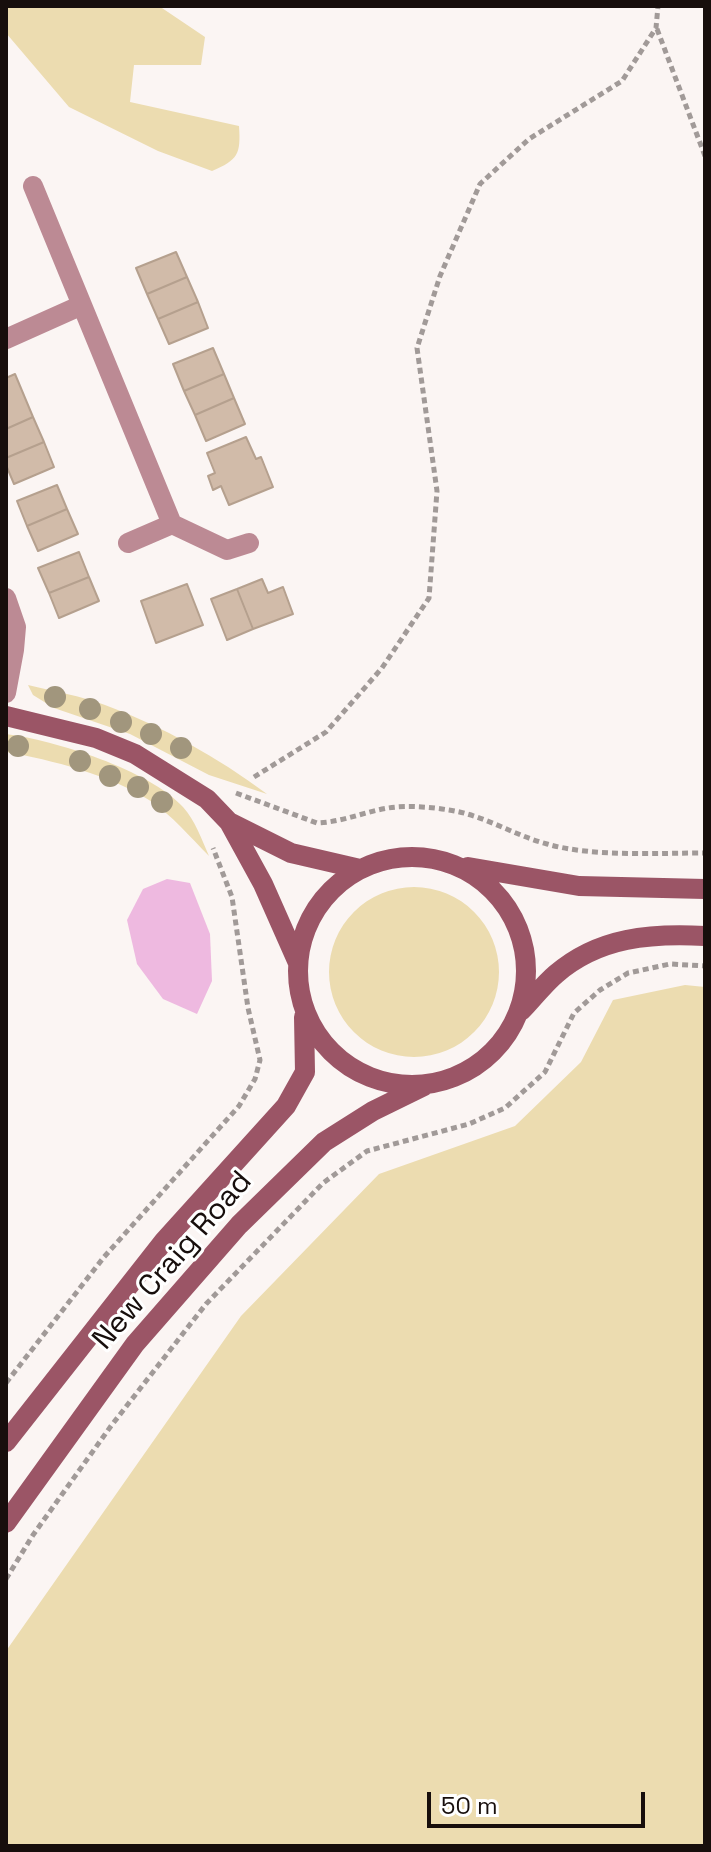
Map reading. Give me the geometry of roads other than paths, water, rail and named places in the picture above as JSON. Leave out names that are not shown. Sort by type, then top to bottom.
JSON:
[{"type":"street","points":[[33,186],[172,524],[227,550],[249,543]]},
{"type":"street","points":[[6,339],[82,305]]},
{"type":"street","points":[[128,543],[172,524]]},
{"type":"street","points":[[6,598],[16,627],[6,693]]},
{"type":"street","points":[[6,716],[82,733],[135,754],[207,799],[229,822],[263,884],[298,963]]},
{"type":"street","points":[[229,822],[291,853],[360,869]]},
{"type":"street","points":[[705,889],[579,886],[416,857],[387,859],[360,869],[340,882],[317,908],[302,940],[298,963],[299,986],[304,1007],[318,1036],[339,1059],[366,1076],[396,1084],[428,1085],[457,1077],[483,1062],[504,1040],[519,1014],[555,974],[575,960],[628,938],[660,934],[705,936]]},
{"type":"street","points":[[444,862],[473,874],[498,895],[515,921],[525,952],[526,983],[519,1014]]},
{"type":"street","name":"New Craig Road","points":[[6,1442],[164,1241],[297,1091],[305,1072],[304,1007]]},
{"type":"street","name":"New Craig Road","points":[[6,1523],[135,1344],[239,1225],[324,1142],[373,1111],[428,1085]]}]
